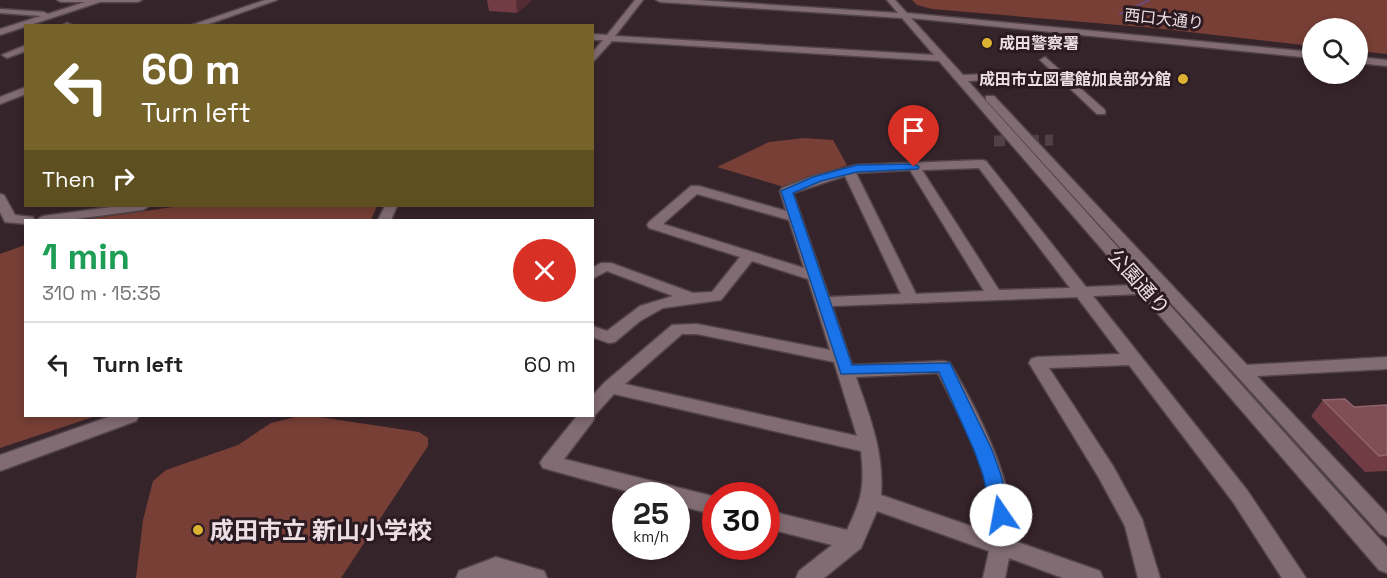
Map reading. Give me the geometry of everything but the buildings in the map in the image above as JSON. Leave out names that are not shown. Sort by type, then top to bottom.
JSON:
[{"type":"street","points":[[61,0],[138,0]]},
{"type":"street","points":[[199,24],[273,0]]},
{"type":"street","points":[[594,58],[639,0]]},
{"type":"street","name":"西口大通り","points":[[660,0],[906,11],[993,23],[1302,53]]},
{"type":"street","name":"西口大通り","points":[[726,0],[906,11],[1302,49]]},
{"type":"street","name":"公園通り","points":[[891,0],[906,11],[965,77],[1145,289],[1387,563]]},
{"type":"street","points":[[0,32],[97,1]]},
{"type":"street","points":[[0,11],[50,15]]},
{"type":"street","name":"公園通り","points":[[906,11],[941,58],[965,77],[1165,288],[1387,528]]},
{"type":"street","points":[[0,26],[14,27]]},
{"type":"street","points":[[594,37],[941,58]]},
{"type":"street","points":[[7,55],[24,49]]},
{"type":"street","points":[[1368,56],[1387,58]]},
{"type":"street","points":[[1045,60],[1101,112]]},
{"type":"street","points":[[1368,61],[1387,63]]},
{"type":"street","points":[[965,77],[1061,75]]},
{"type":"street","points":[[0,101],[24,91]]},
{"type":"street","points":[[807,578],[853,542],[871,500],[873,473],[870,446],[786,191],[817,179],[857,169],[982,164],[1240,496],[1295,578]]},
{"type":"street","points":[[914,167],[994,295]]},
{"type":"street","points":[[849,171],[911,299]]},
{"type":"street","points":[[795,218],[695,189],[654,225],[816,277]]},
{"type":"street","points":[[0,198],[10,219],[24,220]]},
{"type":"street","points":[[50,219],[136,207]]},
{"type":"street","points":[[594,332],[609,338],[631,317],[671,299],[716,297],[748,256]]},
{"type":"street","points":[[594,275],[606,266],[690,297]]},
{"type":"street","points":[[823,302],[1165,288]]},
{"type":"street","points":[[594,407],[610,387],[678,328],[697,329],[844,364],[944,367],[992,475],[1003,525],[994,578]]},
{"type":"street","points":[[1133,359],[1037,363],[1106,472],[1135,525],[1149,578]]},
{"type":"street","points":[[1241,371],[1387,363]]},
{"type":"street","points":[[610,387],[870,446]]},
{"type":"street","points":[[0,463],[127,417]]},
{"type":"street","points":[[586,417],[550,464],[620,482]]},
{"type":"street","points":[[871,500],[1092,578]]},
{"type":"street","points":[[780,523],[853,542]]},
{"type":"street","points":[[467,578],[496,567],[536,578]]},
{"type":"shaded area","points":[[912,0],[1387,0],[1387,54],[1368,52],[1368,18],[1302,18],[1302,45],[1154,28],[932,9],[917,5]]},
{"type":"shaded area","points":[[804,138],[833,140],[847,165],[784,187],[717,167],[769,142]]},
{"type":"shaded area","points":[[173,207],[377,207],[371,219],[88,219]]},
{"type":"shaded area","points":[[24,245],[24,417],[93,417],[0,448],[0,254]]},
{"type":"shaded area","points":[[295,417],[320,417],[419,432],[428,438],[428,446],[341,578],[136,578],[143,520],[153,481],[166,470],[238,445],[271,423]]},
{"type":"waterway","points":[[1120,14],[1149,0]]},
{"type":"tunnel","points":[[994,141],[1053,140]]},
{"type":"place","name":"成田警察署","points":[[987,43]]},
{"type":"place","name":"成田市立図書館加良部分館","points":[[1183,79]]},
{"type":"place","name":"成田市立 新山小学校","points":[[198,530]]},
{"type":"route","points":[[914,167],[857,169],[817,179],[786,191],[846,370],[944,367],[983,450],[992,475],[1001,515]]}]
